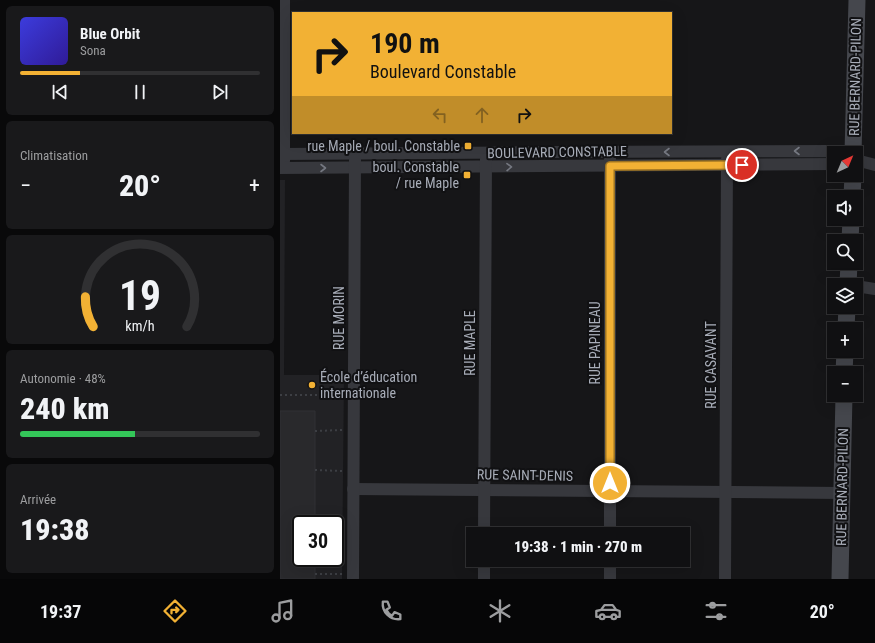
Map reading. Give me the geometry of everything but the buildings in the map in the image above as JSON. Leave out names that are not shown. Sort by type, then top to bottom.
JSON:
[{"type":"main road","name":"RUE BERNARD-PILON","points":[[854,146],[857,0]]},
{"type":"main road","name":"RUE BERNARD-PILON","points":[[840,579],[844,402]]},
{"type":"street","points":[[282,168],[284,0]]},
{"type":"street","name":"RUE CASAVANT","points":[[725,579],[727,151]]},
{"type":"street","name":"BOULEVARD CONSTABLE","points":[[282,154],[827,151]]},
{"type":"street","name":"RUE MAPLE","points":[[484,527],[486,152]]},
{"type":"street","name":"RUE PAPINEAU","points":[[610,152],[610,527]]},
{"type":"street","name":"RUE MORIN","points":[[353,576],[355,153]]},
{"type":"street","points":[[863,162],[875,165]]},
{"type":"street","name":"BOULEVARD CONSTABLE","points":[[282,168],[486,168],[827,164]]},
{"type":"street","points":[[863,287],[875,289]]},
{"type":"street","name":"RUE SAINT-DENIS","points":[[353,489],[841,493]]},
{"type":"street","points":[[484,567],[484,579]]},
{"type":"street","points":[[610,567],[610,579]]},
{"type":"path","points":[[280,395],[344,395]]},
{"type":"path","points":[[315,431],[343,430]]},
{"type":"path","points":[[315,470],[343,471]]},
{"type":"path","points":[[315,574],[353,576]]},
{"type":"shaded area","name":"École d’éducation internationale","points":[[280,180],[285,180],[284,375],[344,375],[343,515],[292,515],[292,567],[342,567],[342,579],[280,579]]},
{"type":"place","name":"rue Maple / boul. Constable","points":[[468,146]]},
{"type":"place","name":"boul. Constable / rue Maple","points":[[467,175]]},
{"type":"place","name":"École d’éducation internationale","points":[[312,385]]},
{"type":"route","points":[[610,483],[610,166],[742,165]]}]
